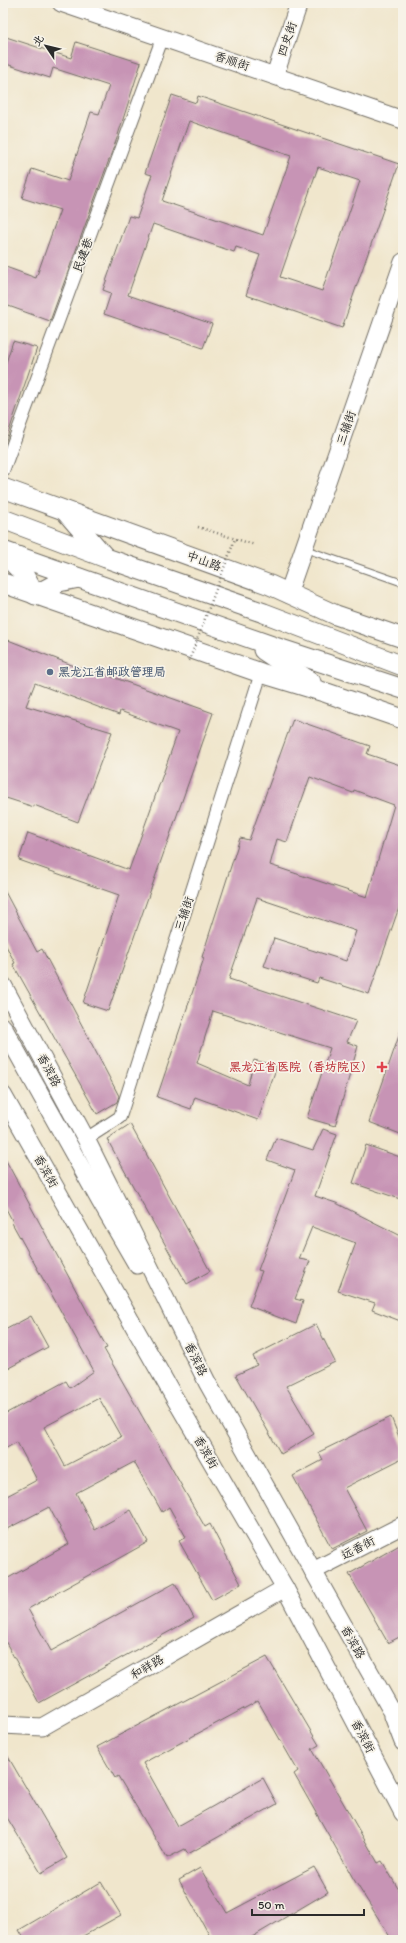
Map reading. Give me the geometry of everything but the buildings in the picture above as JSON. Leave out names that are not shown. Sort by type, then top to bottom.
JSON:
[{"type":"main road","name":"香顺街","points":[[60,3],[90,7],[162,38],[403,120]]},
{"type":"main road","name":"四史街","points":[[274,75],[299,3]]},
{"type":"main road","name":"三辅街","points":[[288,594],[403,262]]},
{"type":"main road","name":"中山路","points":[[3,488],[403,638]]},
{"type":"main road","points":[[63,510],[106,558]]},
{"type":"main road","points":[[3,519],[106,558],[264,613],[403,666]]},
{"type":"main road","points":[[3,552],[275,647],[403,689]]},
{"type":"main road","points":[[3,552],[23,573],[35,595]]},
{"type":"main road","points":[[35,595],[59,582],[79,578]]},
{"type":"main road","points":[[3,583],[261,673],[327,692],[403,719]]},
{"type":"main road","points":[[264,613],[336,614]]},
{"type":"main road","points":[[241,635],[327,692]]},
{"type":"main road","name":"香滨路","points":[[3,985],[86,1139],[207,1382],[390,1708],[403,1724]]},
{"type":"main road","points":[[3,1027],[100,1201],[207,1382]]},
{"type":"main road","name":"香滨街","points":[[3,1095],[170,1390],[285,1588],[403,1813]]},
{"type":"main road","name":"远香街","points":[[313,1570],[403,1525]]},
{"type":"main road","name":"和祥路","points":[[3,1725],[42,1727],[285,1588]]},
{"type":"main road","points":[[390,1708],[403,1742]]},
{"type":"street","name":"民建巷","points":[[3,471],[162,38]]},
{"type":"street","name":"三辅街","points":[[86,1139],[120,1117],[261,673]]},
{"type":"lane","points":[[304,548],[403,583]]},
{"type":"path","points":[[198,527],[255,545]]},
{"type":"path","points":[[189,661],[235,539]]},
{"type":"place","name":"黑龙江省邮政管理局","points":[[50,672]]},
{"type":"place","name":"黑龙江省医院（香坊院区）","points":[[382,1067]]}]
